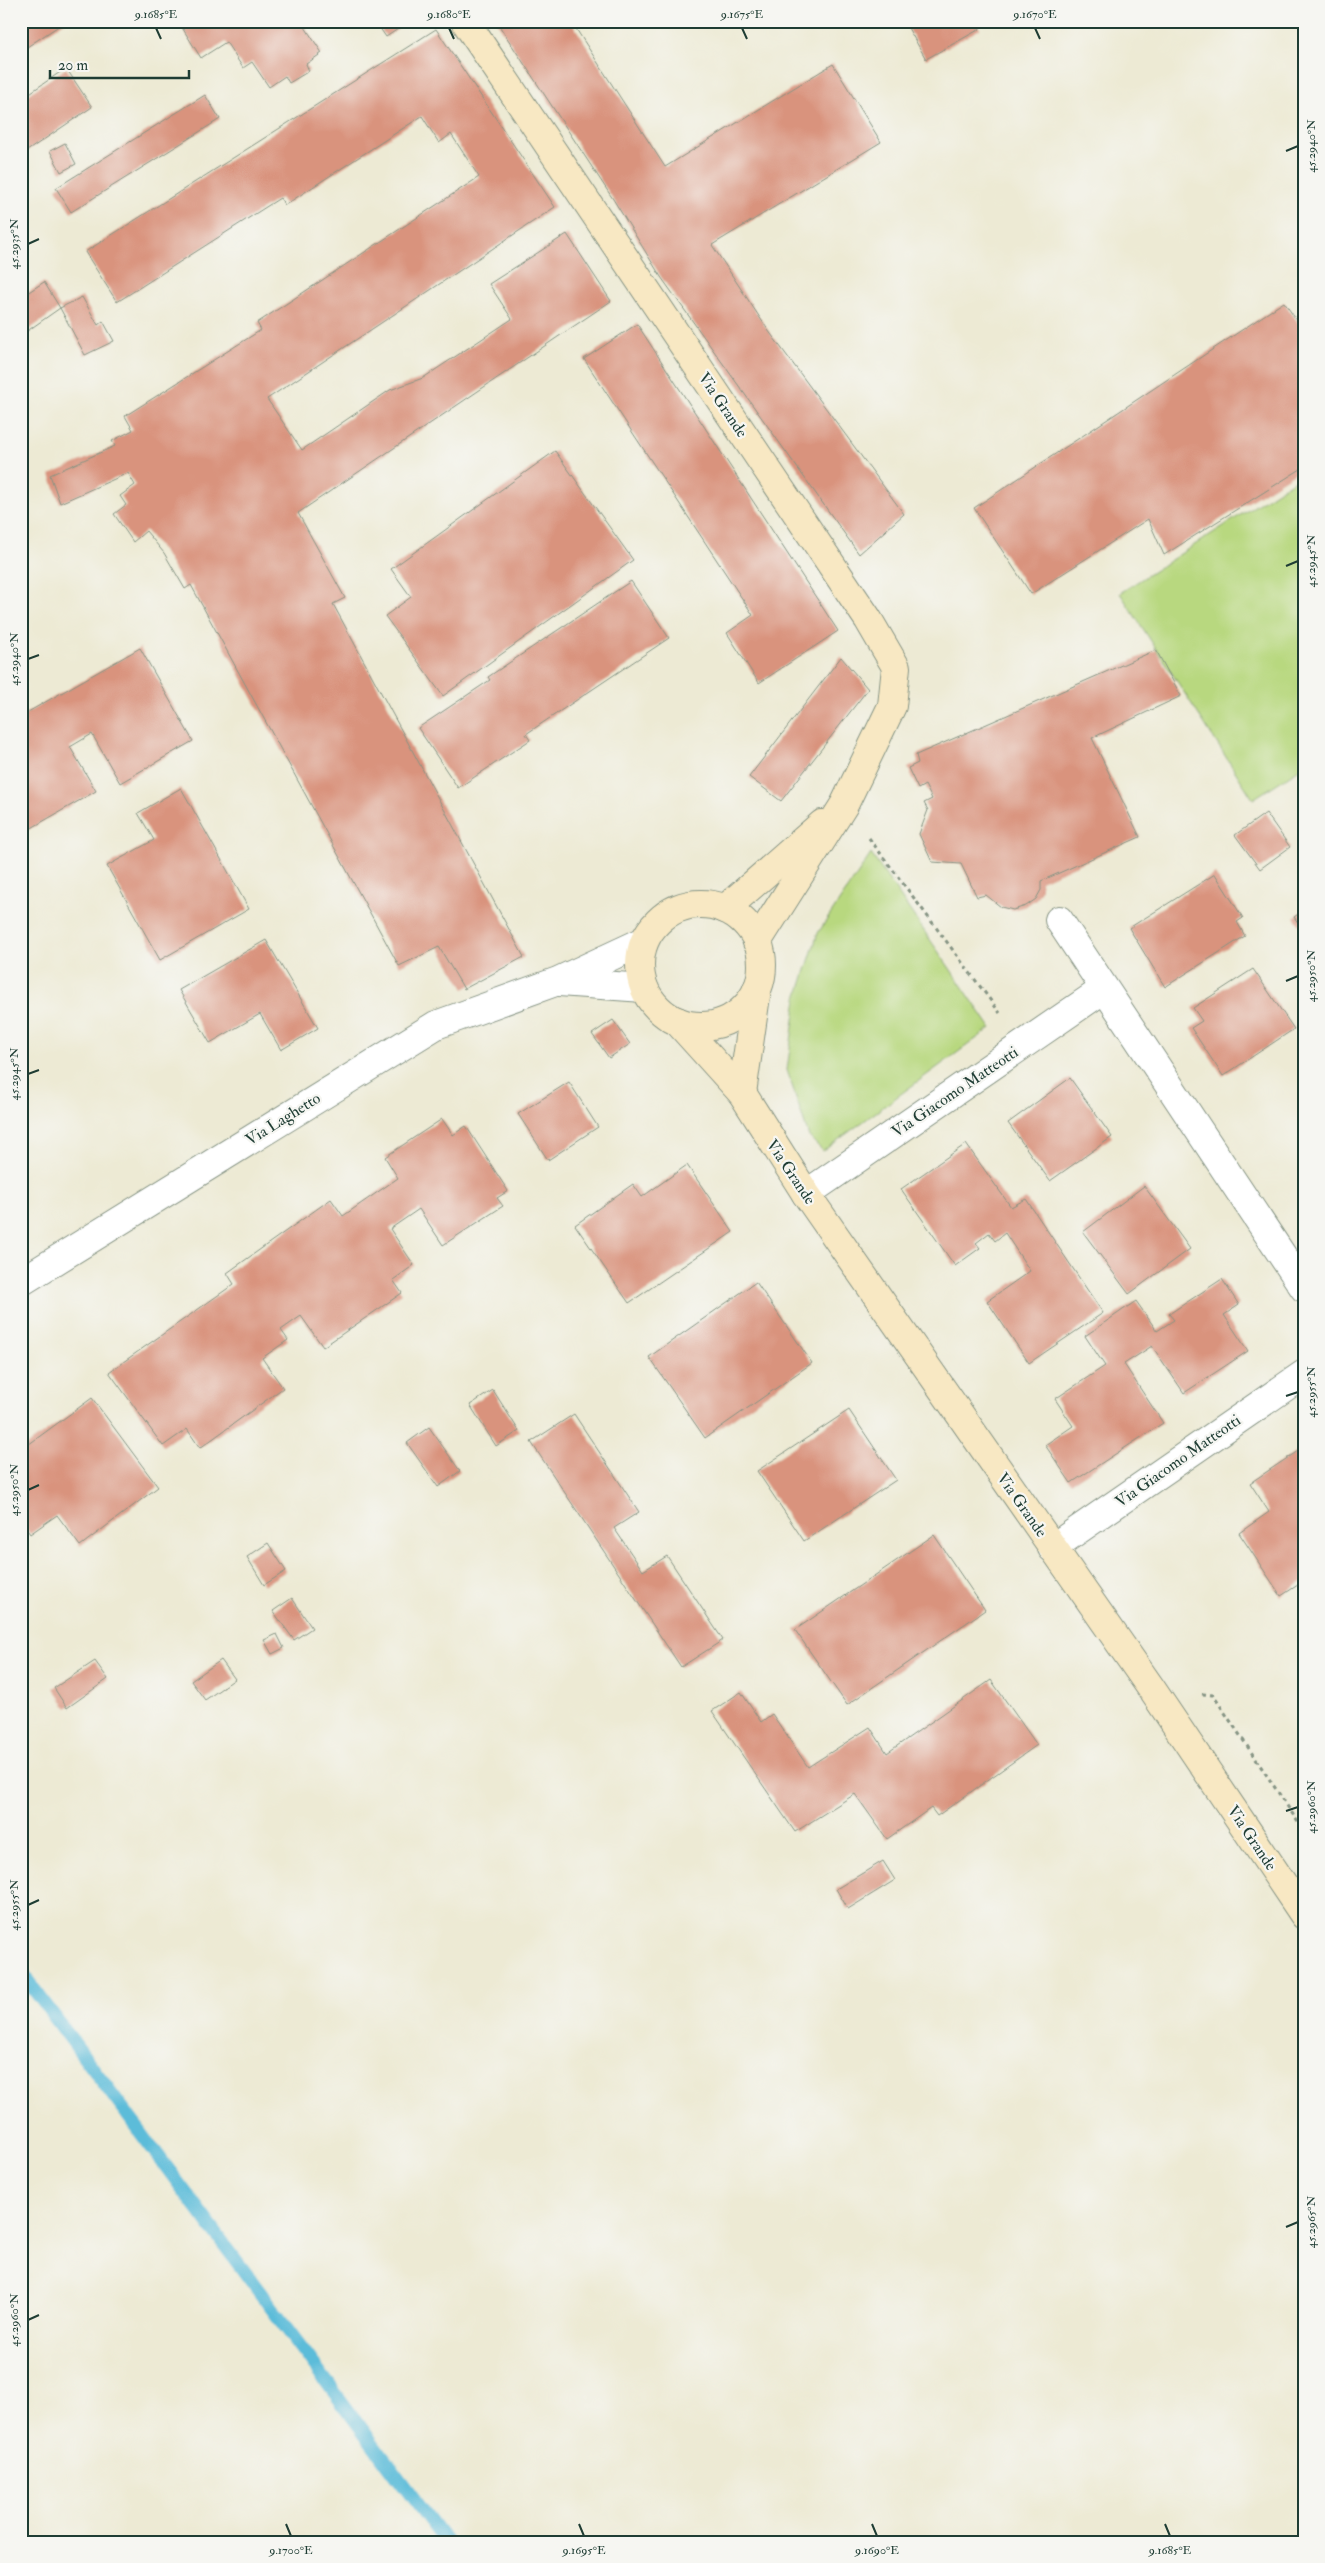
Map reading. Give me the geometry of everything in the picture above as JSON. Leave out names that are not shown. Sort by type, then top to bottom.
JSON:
[{"type":"street","name":"Via Grande","points":[[465,21],[868,619],[896,667],[892,706],[844,805],[757,942]]},
{"type":"street","name":"Via Grande","points":[[725,909],[844,805]]},
{"type":"street","points":[[742,1093],[761,973],[761,957],[757,942],[750,928],[725,909],[706,904],[687,905],[669,912],[654,925],[644,941],[640,972],[644,988],[652,1002],[663,1013],[677,1021],[696,1025],[714,1024],[723,1021],[732,1017],[747,1005],[757,989]]},
{"type":"street","points":[[1058,920],[1304,1288]]},
{"type":"street","name":"Via Laghetto","points":[[21,1282],[436,1025],[558,982],[644,941]]},
{"type":"street","name":"Via Laghetto","points":[[558,982],[644,988]]},
{"type":"street","name":"Via Giacomo Matteotti","points":[[806,1194],[1104,989]]},
{"type":"street","name":"Via Grande","points":[[677,1021],[742,1093],[806,1194],[1151,1688],[1304,1915]]},
{"type":"street","name":"Via Giacomo Matteotti","points":[[1052,1548],[1304,1374]]},
{"type":"path","points":[[844,805],[1024,1045]]},
{"type":"green space","points":[[1304,474],[1304,766],[1253,799],[1120,593]]},
{"type":"green space","points":[[871,854],[991,1028],[823,1151],[809,1137],[787,1070],[797,998],[818,933]]},
{"type":"building","points":[[21,21],[66,21],[21,51]]},
{"type":"building","points":[[178,21],[307,21],[309,25],[305,27],[322,53],[306,64],[309,71],[289,83],[285,76],[269,87],[252,62],[243,68],[226,42],[201,58]]},
{"type":"building","points":[[375,21],[410,21],[386,37]]},
{"type":"building","points":[[496,21],[571,21],[665,167],[833,64],[881,142],[712,245],[768,330],[904,514],[859,554],[661,277],[613,199]]},
{"type":"building","points":[[904,21],[976,21],[980,29],[926,59]]},
{"type":"building","points":[[436,29],[555,207],[267,399],[302,450],[390,390],[423,378],[512,319],[489,284],[567,234],[611,301],[298,513],[345,598],[333,604],[524,957],[464,989],[439,947],[399,966],[191,585],[185,589],[164,553],[146,531],[133,542],[114,514],[126,505],[120,496],[135,485],[128,473],[60,503],[50,475],[115,446],[112,441],[133,430],[125,416],[261,330],[257,323],[479,177],[451,134],[439,143],[422,116],[285,205],[280,198],[117,302],[85,252]]},
{"type":"building","points":[[66,68],[92,107],[21,155],[21,99]]},
{"type":"building","points":[[205,95],[220,119],[71,212],[56,188]]},
{"type":"building","points":[[65,143],[76,164],[61,172],[50,151]]},
{"type":"building","points":[[44,282],[60,308],[23,334],[21,297]]},
{"type":"building","points":[[82,297],[98,325],[103,321],[114,341],[85,355],[60,308]]},
{"type":"building","points":[[1284,302],[1304,331],[1304,467],[1164,555],[1148,519],[1031,594],[974,508]]},
{"type":"building","points":[[637,324],[838,631],[759,683],[727,633],[753,615],[584,359]]},
{"type":"building","points":[[555,451],[633,560],[443,696],[385,616],[411,597],[391,569]]},
{"type":"building","points":[[631,581],[669,638],[526,734],[530,740],[458,788],[418,728],[490,680],[488,677]]},
{"type":"building","points":[[140,648],[193,741],[120,783],[92,734],[70,747],[96,791],[21,834],[21,716]]},
{"type":"building","points":[[1156,650],[1181,696],[1092,738],[1140,837],[1041,881],[1041,890],[1036,899],[1026,906],[1013,910],[1001,907],[986,895],[977,897],[961,864],[932,862],[919,834],[928,810],[924,803],[932,799],[925,785],[918,789],[908,768],[918,763],[916,755]]},
{"type":"building","points":[[841,657],[868,689],[781,801],[749,777]]},
{"type":"building","points":[[181,788],[249,909],[160,960],[107,866],[154,840],[138,813]]},
{"type":"building","points":[[1266,813],[1290,847],[1260,869],[1235,835]]},
{"type":"building","points":[[1215,874],[1243,918],[1237,922],[1245,936],[1165,987],[1129,928]]},
{"type":"building","points":[[1304,910],[1304,931],[1294,917]]},
{"type":"building","points":[[266,940],[318,1028],[281,1050],[260,1014],[210,1043],[179,990]]},
{"type":"building","points":[[1253,969],[1294,1029],[1223,1076],[1191,1028],[1202,1021],[1193,1008]]},
{"type":"building","points":[[613,1020],[630,1044],[609,1058],[592,1034]]},
{"type":"building","points":[[1070,1078],[1112,1137],[1050,1181],[1008,1123]]},
{"type":"building","points":[[569,1082],[598,1127],[548,1160],[518,1114]]},
{"type":"building","points":[[442,1119],[453,1135],[466,1126],[508,1191],[497,1198],[503,1206],[443,1245],[419,1209],[390,1229],[414,1265],[393,1280],[402,1293],[323,1347],[301,1316],[281,1330],[288,1340],[262,1358],[283,1388],[200,1448],[187,1429],[163,1446],[109,1372],[234,1284],[227,1273],[331,1199],[343,1216],[398,1178],[385,1157]]},
{"type":"building","points":[[966,1144],[1011,1207],[1026,1199],[1103,1313],[1029,1363],[987,1301],[1030,1271],[1005,1233],[995,1241],[989,1233],[976,1243],[980,1248],[955,1266],[901,1189]]},
{"type":"building","points":[[687,1165],[733,1232],[629,1303],[575,1225],[633,1184],[642,1197]]},
{"type":"building","points":[[1144,1186],[1190,1249],[1129,1294],[1083,1232]]},
{"type":"building","points":[[1222,1279],[1239,1305],[1224,1315],[1248,1351],[1184,1393],[1152,1346],[1124,1364],[1163,1423],[1071,1483],[1045,1445],[1073,1426],[1055,1399],[1105,1366],[1085,1336],[1136,1301],[1157,1331],[1174,1320],[1169,1314]]},
{"type":"building","points":[[756,1282],[812,1363],[705,1438],[649,1357]]},
{"type":"building","points":[[493,1390],[519,1431],[496,1446],[470,1405]]},
{"type":"building","points":[[92,1398],[158,1487],[80,1546],[57,1515],[30,1534],[25,1527],[21,1530],[21,1450]]},
{"type":"building","points":[[849,1410],[896,1480],[804,1541],[757,1471]]},
{"type":"building","points":[[574,1414],[639,1512],[614,1528],[643,1571],[667,1556],[723,1640],[681,1667],[531,1442]]},
{"type":"building","points":[[429,1427],[460,1471],[438,1487],[407,1443]]},
{"type":"building","points":[[1304,1447],[1304,1581],[1281,1596],[1239,1533],[1269,1512],[1250,1483]]},
{"type":"building","points":[[934,1535],[985,1610],[847,1705],[795,1630]]},
{"type":"building","points":[[268,1543],[286,1571],[264,1585],[247,1557]]},
{"type":"building","points":[[292,1598],[312,1628],[294,1640],[273,1611]]},
{"type":"building","points":[[277,1634],[284,1648],[272,1654],[264,1640]]},
{"type":"building","points":[[221,1660],[235,1679],[205,1700],[191,1681]]},
{"type":"building","points":[[95,1661],[108,1679],[67,1708],[54,1688]]},
{"type":"building","points":[[991,1680],[1037,1745],[937,1816],[931,1808],[887,1839],[855,1794],[795,1832],[712,1711],[741,1692],[761,1722],[772,1714],[808,1767],[870,1727],[887,1753]]},
{"type":"building","points":[[883,1861],[895,1880],[848,1909],[836,1889]]},
{"type":"waterway","points":[[21,1972],[446,2542]]}]
